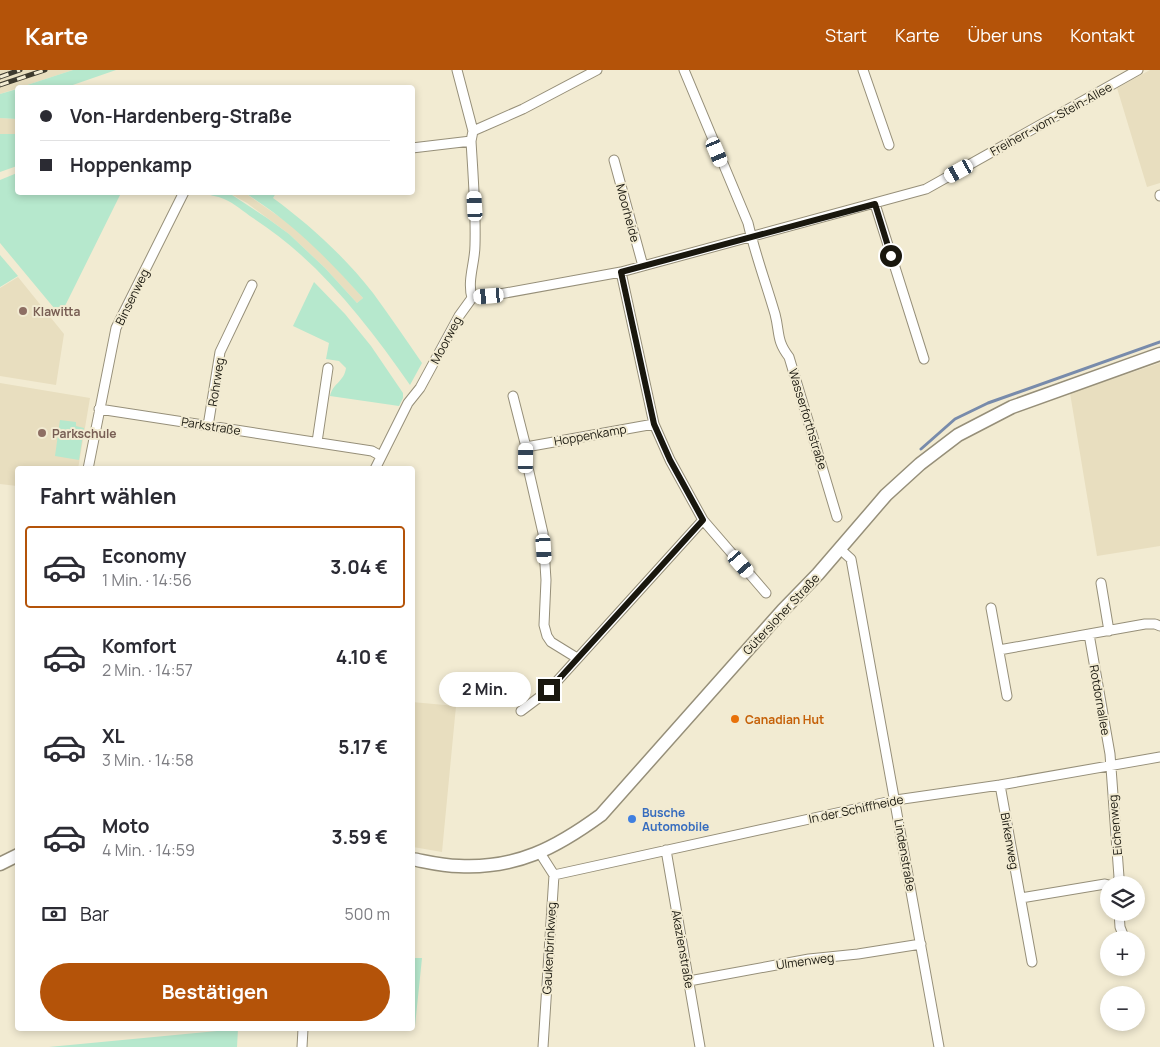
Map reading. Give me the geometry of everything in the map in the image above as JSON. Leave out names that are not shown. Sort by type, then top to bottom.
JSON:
[{"type":"main road","name":"Gütersloher Straße","points":[[415,859],[459,866],[496,865],[540,853],[573,835],[601,815],[840,549],[886,495],[920,464],[958,435],[1012,407],[1160,354]]},
{"type":"main road","points":[[0,864],[15,856]]},
{"type":"street","points":[[457,70],[473,131],[471,141],[475,255],[470,289],[472,298]]},
{"type":"street","points":[[473,131],[523,109],[597,70]]},
{"type":"street","name":"Wasserforthstraße","points":[[684,70],[748,223],[775,314],[780,346],[789,358],[837,517]]},
{"type":"street","points":[[863,70],[889,145]]},
{"type":"street","name":"Freiherr-vom-Stein-Allee","points":[[472,298],[621,272],[926,189],[1138,70]]},
{"type":"street","points":[[415,148],[471,141]]},
{"type":"street","name":"Moorheide","points":[[614,160],[643,266]]},
{"type":"street","name":"Binsenweg","points":[[100,409],[116,328],[182,195]]},
{"type":"street","points":[[875,204],[924,359]]},
{"type":"street","points":[[621,272],[654,424],[670,460],[703,520],[766,593]]},
{"type":"street","name":"Rohrweg","points":[[208,426],[220,352],[252,285]]},
{"type":"street","name":"Moorweg","points":[[376,466],[408,403],[420,388],[459,316],[472,298]]},
{"type":"street","points":[[317,442],[328,368]]},
{"type":"street","points":[[513,396],[526,447],[526,458],[543,533],[546,580],[544,625],[551,642],[577,658]]},
{"type":"street","points":[[89,466],[100,409]]},
{"type":"street","name":"Parkstraße","points":[[100,409],[372,451],[381,456]]},
{"type":"street","name":"Hoppenkamp","points":[[526,447],[654,424]]},
{"type":"street","points":[[521,711],[549,690],[703,520]]},
{"type":"street","name":"Lindenstraße","points":[[840,549],[851,560],[896,800],[939,1047]]},
{"type":"street","points":[[1101,583],[1109,630]]},
{"type":"street","points":[[991,608],[1007,696]]},
{"type":"street","points":[[999,650],[1145,624],[1160,626]]},
{"type":"street","name":"Rotdornallee","points":[[1089,634],[1111,766]]},
{"type":"street","name":"In der Schiffheide","points":[[554,875],[896,800],[1160,757]]},
{"type":"street","name":"Eichenweg","points":[[1111,766],[1120,876]]},
{"type":"street","name":"Birkenweg","points":[[1000,784],[1032,962]]},
{"type":"street","name":"Akazienstraße","points":[[666,850],[700,1047]]},
{"type":"street","points":[[540,853],[554,875]]},
{"type":"street","name":"Gaukenbrinkweg","points":[[544,1047],[554,875]]},
{"type":"street","points":[[1021,898],[1100,885]]},
{"type":"street","name":"Ulmenweg","points":[[689,981],[809,959],[858,954],[921,944]]},
{"type":"street","points":[[302,1047],[303,1031]]},
{"type":"shaded area","points":[[0,70],[73,70],[27,85],[15,85],[15,89],[0,94]]},
{"type":"shaded area","points":[[1150,70],[1160,70],[1160,183],[1147,187],[1117,88]]},
{"type":"shaded area","points":[[0,118],[15,119],[15,134],[0,134]]},
{"type":"shaded area","points":[[233,195],[248,195],[294,227],[330,261],[363,298],[357,303],[325,268],[289,234],[247,203]]},
{"type":"shaded area","name":"Klawitta","points":[[18,277],[64,334],[56,385],[0,376],[0,288]]},
{"type":"shaded area","points":[[1160,363],[1160,546],[1097,556],[1070,393]]},
{"type":"shaded area","name":"Parkschule","points":[[0,383],[90,398],[79,466],[15,466],[15,486],[0,484]]},
{"type":"shaded area","points":[[415,702],[456,706],[442,852],[415,847]]},
{"type":"green space","points":[[73,70],[116,70],[73,85],[27,85]]},
{"type":"green space","points":[[15,90],[15,119],[0,118],[0,94]]},
{"type":"green space","points":[[0,134],[15,134],[15,167],[0,172]]},
{"type":"green space","points":[[15,174],[15,195],[120,195],[63,310],[59,314],[0,243],[0,180]]},
{"type":"green space","points":[[210,195],[232,195],[289,234],[325,268],[357,303],[363,298],[322,255],[293,228],[248,195],[275,195],[273,198],[314,230],[339,254],[373,293],[422,363],[410,385],[376,338],[320,273],[277,235],[221,198]]},
{"type":"green space","points":[[0,255],[18,276],[0,287]]},
{"type":"green space","points":[[314,282],[345,314],[371,346],[403,393],[399,406],[330,396],[333,388],[345,373],[346,368],[339,361],[326,359],[329,343],[293,326]]},
{"type":"green space","points":[[60,420],[76,422],[76,426],[84,428],[79,460],[55,456]]},
{"type":"green space","points":[[415,958],[422,958],[415,1026]]},
{"type":"green space","points":[[217,1031],[238,1031],[237,1047],[49,1047]]},
{"type":"waterway","points":[[921,449],[955,419],[988,403],[1160,342]]},
{"type":"railway","points":[[0,77],[20,70]]},
{"type":"railway","points":[[0,85],[45,70]]},
{"type":"place","name":"Klawitta","points":[[23,311]]},
{"type":"place","name":"Parkschule","points":[[42,433]]},
{"type":"place","name":"Canadian Hut","points":[[735,719]]},
{"type":"place","name":"Busche Automobile","points":[[632,819]]},
{"type":"route","points":[[549,690],[703,520],[670,460],[654,424],[621,272],[875,204],[891,256]]}]
